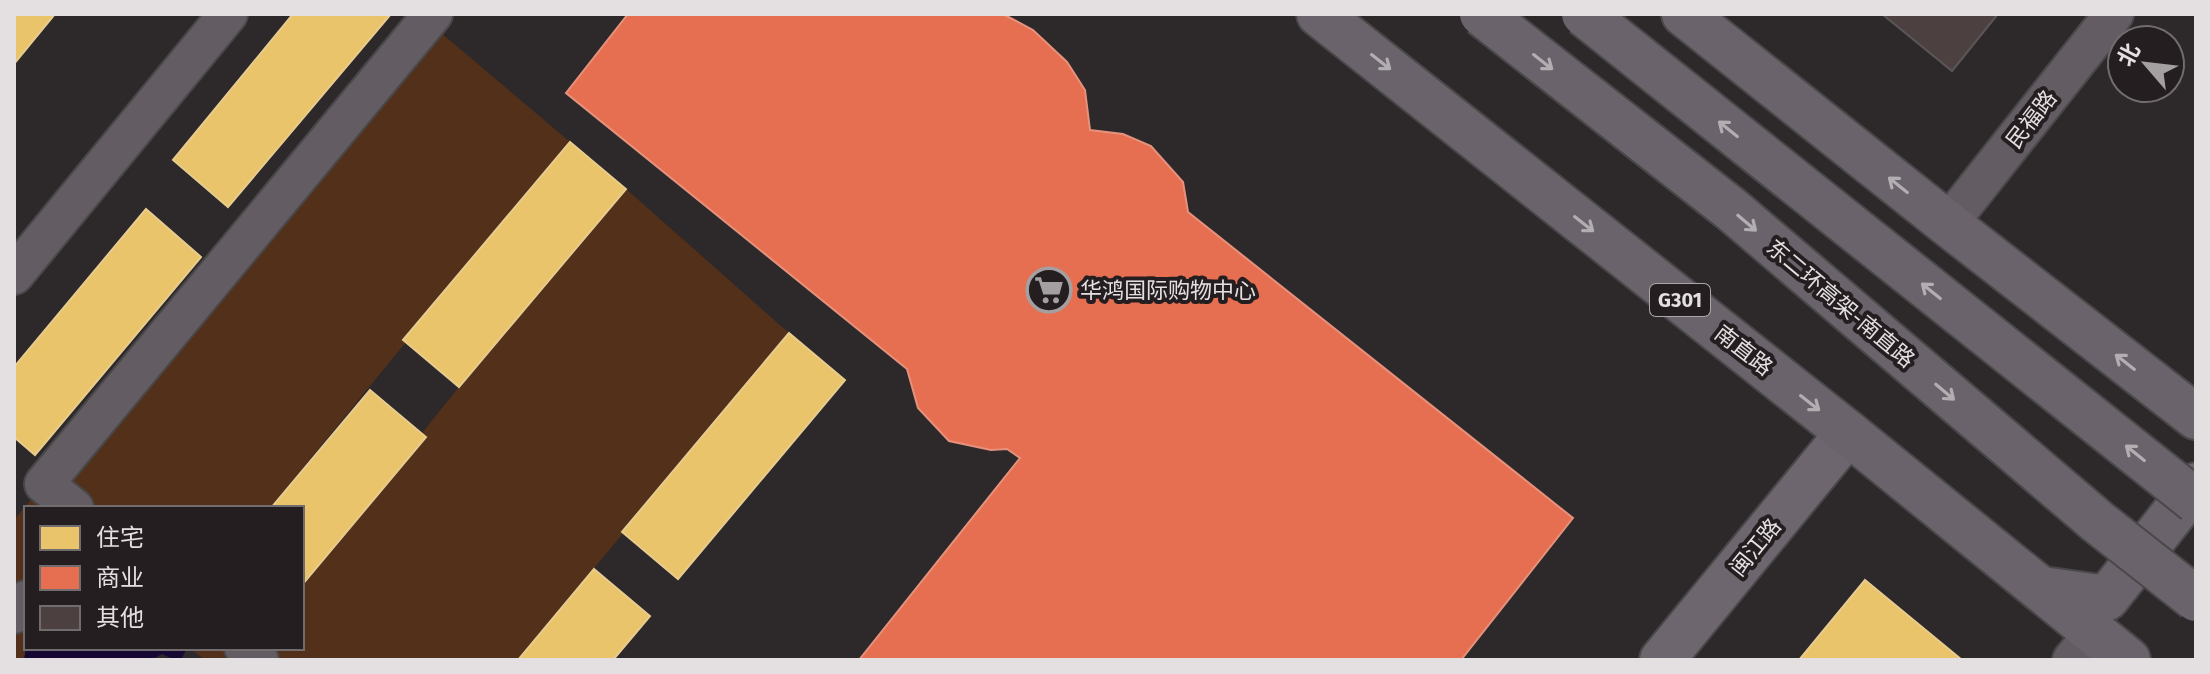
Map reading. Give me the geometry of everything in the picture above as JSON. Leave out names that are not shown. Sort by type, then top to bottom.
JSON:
[{"type":"highway","name":"南直路","points":[[1319,14],[1859,442],[2039,589],[2083,646],[2128,660]]},
{"type":"highway","name":"东二环高架-南直路","points":[[1482,14],[1731,209],[2086,512],[2196,599]]},
{"type":"highway","points":[[1584,14],[2196,501]]},
{"type":"highway","points":[[1684,14],[2191,413],[2196,460]]},
{"type":"highway","points":[[2039,589],[2107,598],[2196,485]]},
{"type":"main road","name":"闽江路","points":[[1662,660],[1859,442]]},
{"type":"main road","name":"闽江路","points":[[1697,660],[1859,442]]},
{"type":"street","points":[[14,275],[228,14]]},
{"type":"street","points":[[72,506],[44,484],[433,14]]},
{"type":"street","name":"民福路","points":[[1948,224],[2114,14]]},
{"type":"shaded area","points":[[427,21],[570,142],[272,506],[92,506],[52,475]]},
{"type":"shaded area","points":[[626,189],[789,333],[518,660],[205,660],[192,650],[304,650],[304,580],[459,387]]},
{"type":"shaded area","points":[[44,484],[72,506],[26,506]]},
{"type":"shaded area","points":[[24,508],[24,660],[14,660],[14,520]]},
{"type":"shaded area","points":[[26,650],[186,650],[181,660],[162,654],[151,660],[24,660]]},
{"type":"building: 住宅","points":[[14,14],[55,14],[14,64]]},
{"type":"building: 住宅","points":[[293,14],[391,14],[228,207],[173,160]]},
{"type":"building: 住宅","points":[[570,142],[626,189],[459,387],[403,340]]},
{"type":"building: 住宅","points":[[146,209],[201,257],[35,455],[14,437],[14,367]]},
{"type":"building: 住宅","points":[[789,333],[845,380],[678,579],[622,532]]},
{"type":"building: 住宅","points":[[370,390],[426,437],[304,583],[304,506],[273,506]]},
{"type":"building: 住宅","points":[[594,569],[650,616],[613,660],[518,660]]},
{"type":"building: 住宅","points":[[1865,580],[1962,660],[1799,660]]},
{"type":"building: 商业","name":"华鸿国际购物中心","points":[[628,14],[1003,14],[1033,30],[1067,62],[1085,90],[1090,130],[1123,134],[1151,146],[1183,182],[1188,212],[1573,518],[1461,660],[859,660],[1020,458],[1007,449],[991,450],[949,441],[918,408],[907,369],[566,93]]},
{"type":"building: 其他","points":[[1882,14],[1998,14],[1952,71]]},
{"type":"place","name":"华鸿国际购物中心","points":[[1049,290]]}]
